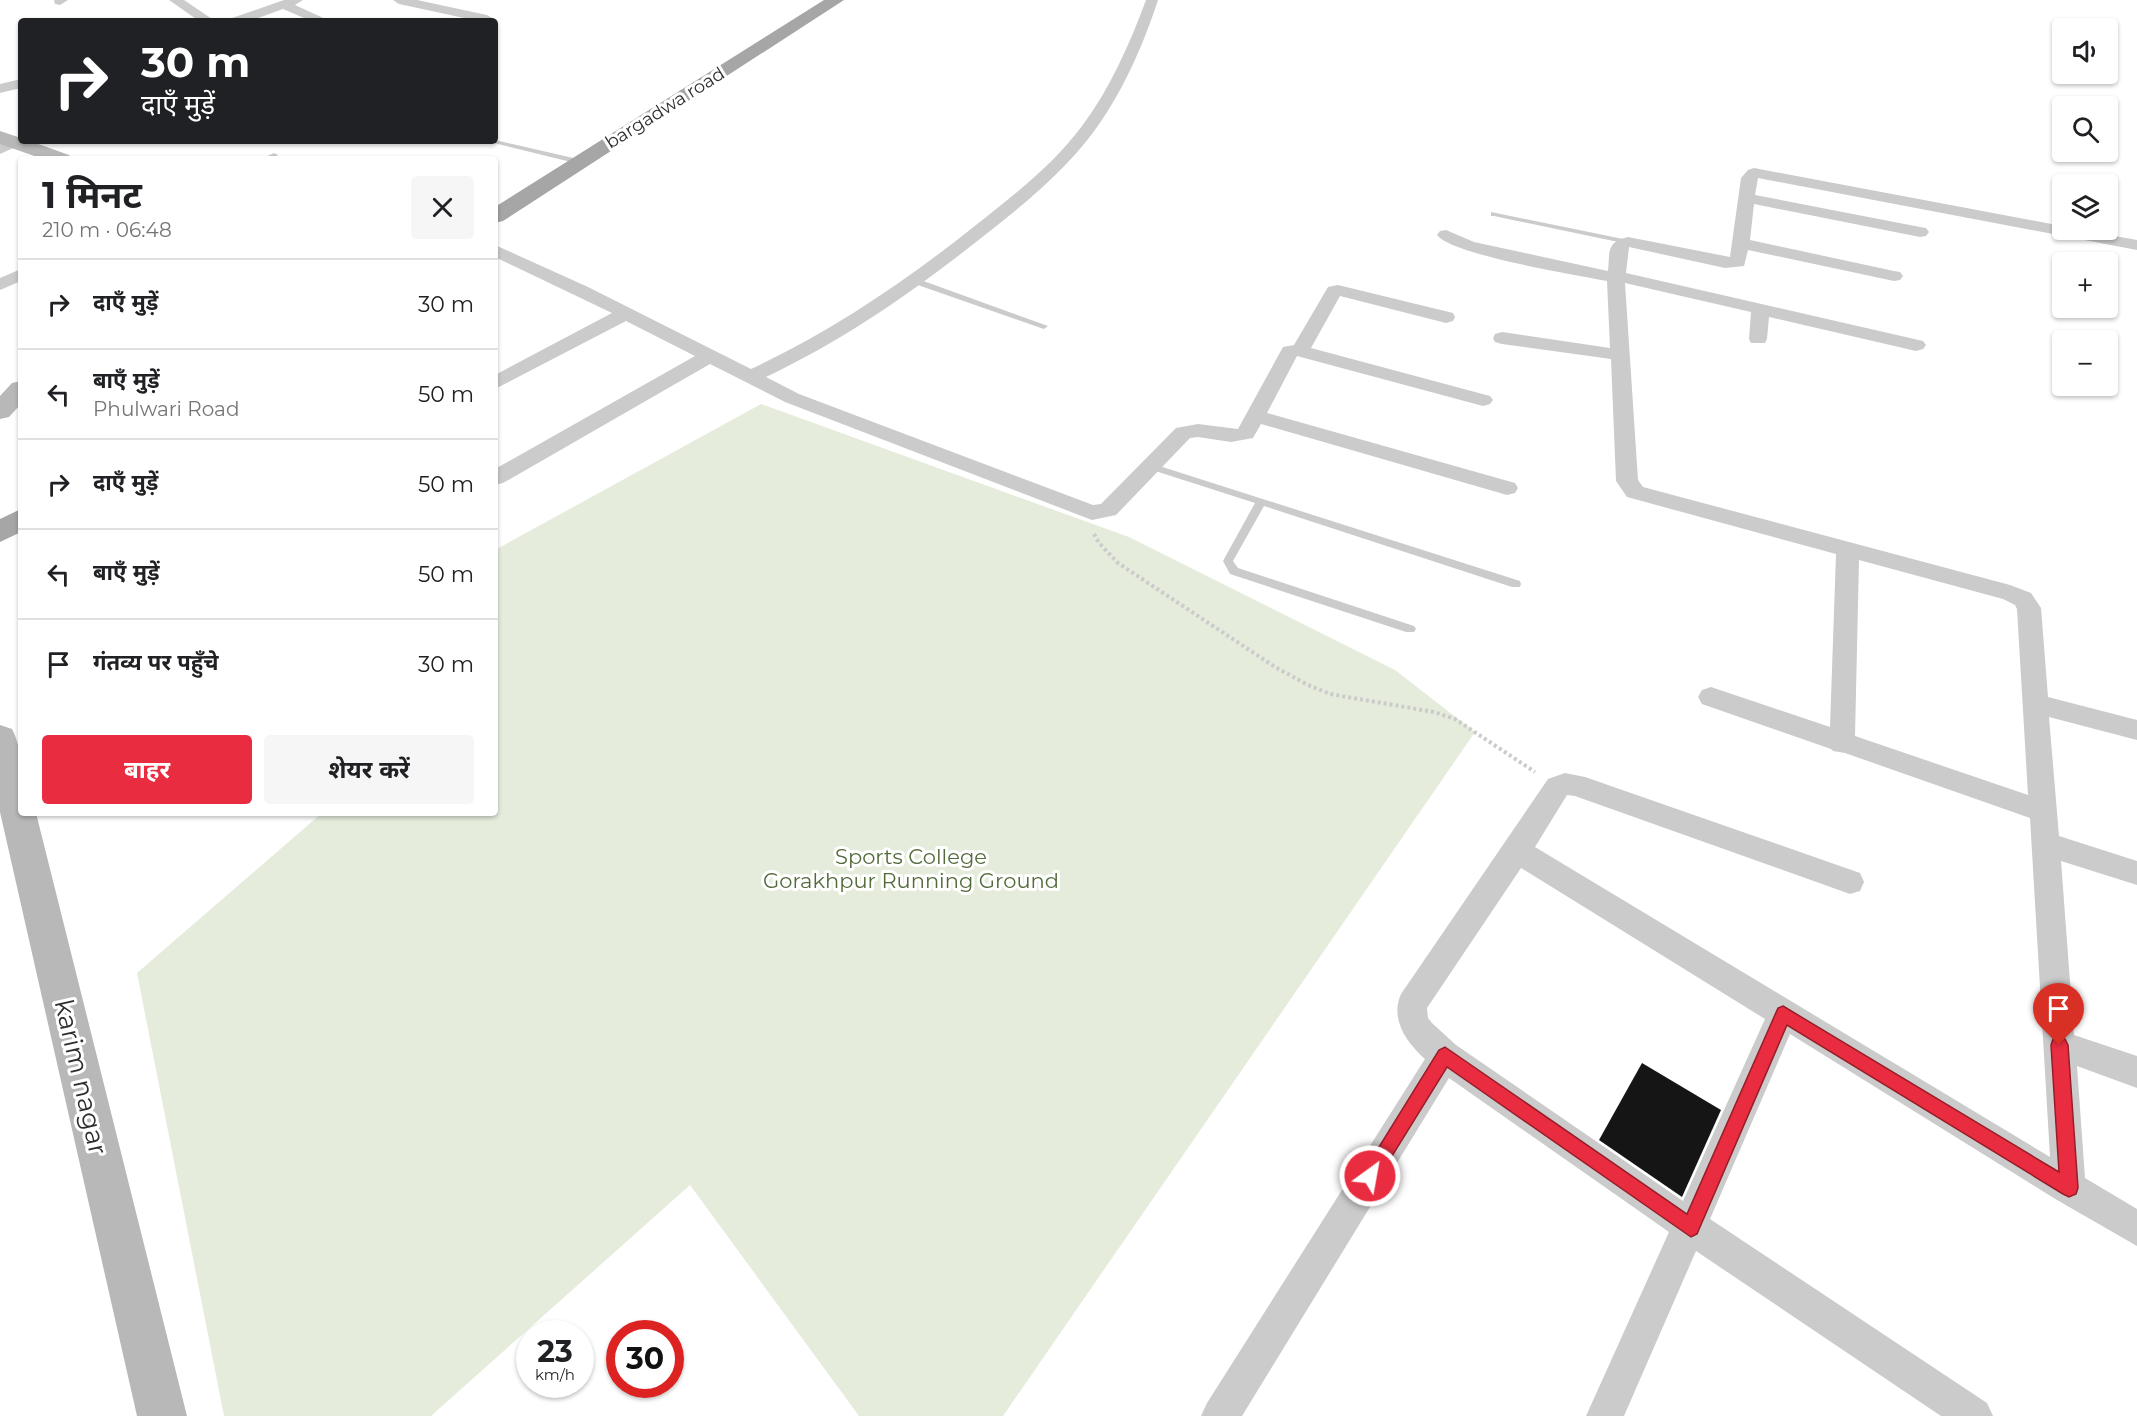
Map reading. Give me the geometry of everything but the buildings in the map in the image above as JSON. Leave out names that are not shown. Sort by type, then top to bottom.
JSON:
[{"type":"main road","name":"bargadwa road","points":[[498,214],[836,0]]},
{"type":"main road","points":[[0,532],[18,521]]},
{"type":"street","points":[[175,0],[203,18]]},
{"type":"street","points":[[246,18],[297,0]]},
{"type":"street","points":[[399,0],[482,18]]},
{"type":"street","points":[[750,377],[802,353],[915,281],[1014,204],[1054,169],[1074,147],[1100,109],[1152,0]]},
{"type":"street","points":[[283,5],[316,18]]},
{"type":"street","points":[[0,89],[18,85]]},
{"type":"street","points":[[5,143],[51,156]]},
{"type":"street","points":[[2069,1188],[2029,608],[2024,599],[2010,593],[1635,492],[1627,481],[1616,277],[1620,246],[1628,242],[1730,263],[1739,260],[1750,175],[1761,173],[2137,245]]},
{"type":"street","points":[[1746,198],[1920,232]]},
{"type":"street","points":[[1446,235],[1469,246],[1916,345]]},
{"type":"street","points":[[1741,243],[1894,276]]},
{"type":"street","points":[[498,251],[806,404],[1092,513],[1108,510],[1183,433],[1190,430],[1240,436],[1246,433],[1290,351],[1300,350],[1483,400]]},
{"type":"street","points":[[0,285],[18,276]]},
{"type":"street","points":[[1300,350],[1334,291],[1338,290],[1446,317]]},
{"type":"street","points":[[1758,339],[1760,309]]},
{"type":"street","points":[[498,381],[626,314]]},
{"type":"street","points":[[1502,338],[1620,355]]},
{"type":"street","points":[[498,476],[709,356]]},
{"type":"street","points":[[0,411],[18,391]]},
{"type":"street","points":[[1255,416],[1507,488]]},
{"type":"street","points":[[1842,744],[1848,550]]},
{"type":"street","points":[[1711,697],[1842,744],[2043,811]]},
{"type":"street","points":[[2037,704],[2137,730]]},
{"type":"street","name":"karim nagar","points":[[0,738],[18,813]]},
{"type":"street","points":[[1850,882],[1576,785],[1565,784],[1558,787],[1412,1004],[1410,1014],[1413,1024],[1423,1037],[1445,1056],[1691,1227],[1974,1416]]},
{"type":"street","name":"karim nagar","points":[[19,816],[162,1416]]},
{"type":"street","points":[[2046,844],[2137,873]]},
{"type":"street","points":[[1517,851],[2137,1229]]},
{"type":"street","points":[[1605,1416],[1691,1227],[1783,1014]]},
{"type":"street","points":[[2059,1045],[2137,1072]]},
{"type":"street","points":[[1220,1416],[1445,1056]]},
{"type":"lane","points":[[498,143],[579,162]]},
{"type":"lane","points":[[1494,214],[1628,242]]},
{"type":"lane","points":[[915,281],[1044,326]]},
{"type":"lane","points":[[1150,466],[1516,584]]},
{"type":"lane","points":[[1261,502],[1228,561],[1234,571],[1410,629]]},
{"type":"path","points":[[1092,513],[1094,534],[1098,543],[1118,563],[1275,667],[1330,694],[1434,712],[1455,719],[1558,787]]},
{"type":"green space","name":"Sports College Gorakhpur Running Ground","points":[[761,404],[1129,537],[1395,670],[1475,732],[1003,1416],[859,1416],[690,1185],[539,1320],[516,1320],[516,1340],[431,1416],[224,1416],[137,973],[319,816],[498,816],[498,548]]},
{"type":"route","points":[[1370,1176],[1445,1056],[1691,1227],[1783,1014],[2069,1188],[2059,1045]]}]
